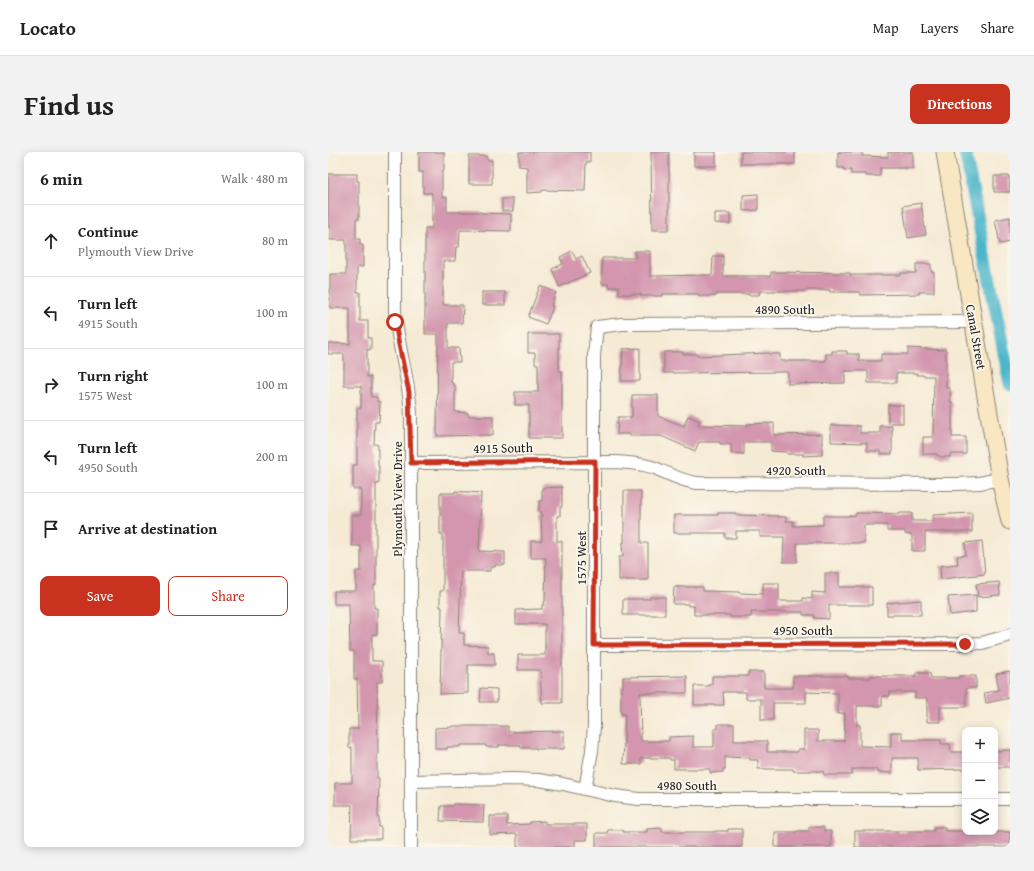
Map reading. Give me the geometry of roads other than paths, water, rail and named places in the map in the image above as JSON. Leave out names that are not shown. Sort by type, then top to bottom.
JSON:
[{"type":"street","name":"Plymouth View Drive","points":[[395,152],[396,333],[410,398],[411,847]]},
{"type":"street","name":"Canal Street","points":[[945,152],[1000,479],[1010,521]]},
{"type":"street","name":"4890 South","points":[[597,326],[622,324],[974,322]]},
{"type":"street","name":"1575 West","points":[[585,789],[592,751],[594,726],[594,356],[597,326]]},
{"type":"street","name":"4915 South","points":[[411,463],[595,461]]},
{"type":"street","name":"4920 South","points":[[595,461],[640,464],[697,484],[957,484],[979,483],[1000,479]]},
{"type":"street","name":"4950 South","points":[[594,645],[965,644],[982,643],[1010,635]]},
{"type":"street","name":"4980 South","points":[[411,780],[525,779],[550,782],[615,796],[652,800],[962,799]]},
{"type":"street","points":[[998,799],[1010,799]]},
{"type":"waterway","points":[[965,152],[1010,384]]}]
